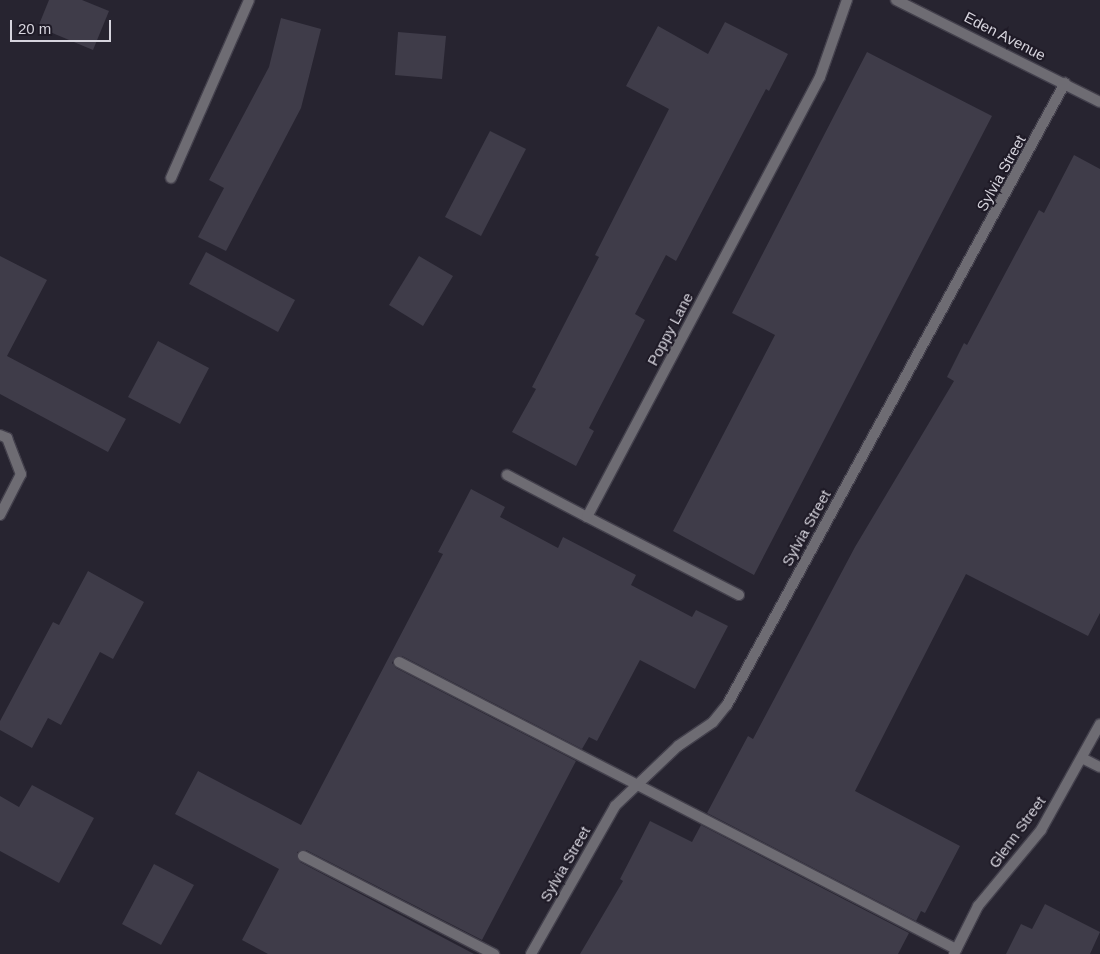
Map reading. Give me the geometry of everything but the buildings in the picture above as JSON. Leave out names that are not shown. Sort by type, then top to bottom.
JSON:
[{"type":"street","points":[[171,178],[249,0]]},
{"type":"street","name":"Poppy Lane","points":[[587,517],[820,77],[846,0]]},
{"type":"street","name":"Eden Avenue","points":[[896,0],[1100,102]]},
{"type":"street","name":"Sylvia Street","points":[[531,954],[615,806],[678,746],[713,722],[727,705],[1065,83]]},
{"type":"street","points":[[0,435],[6,438],[21,474],[0,515]]},
{"type":"street","points":[[507,475],[739,595]]},
{"type":"street","points":[[399,662],[955,951]]},
{"type":"street","name":"Glenn Street","points":[[955,951],[978,906],[1041,830],[1100,724]]},
{"type":"street","points":[[1082,758],[1100,767]]},
{"type":"street","points":[[303,856],[494,954]]}]
